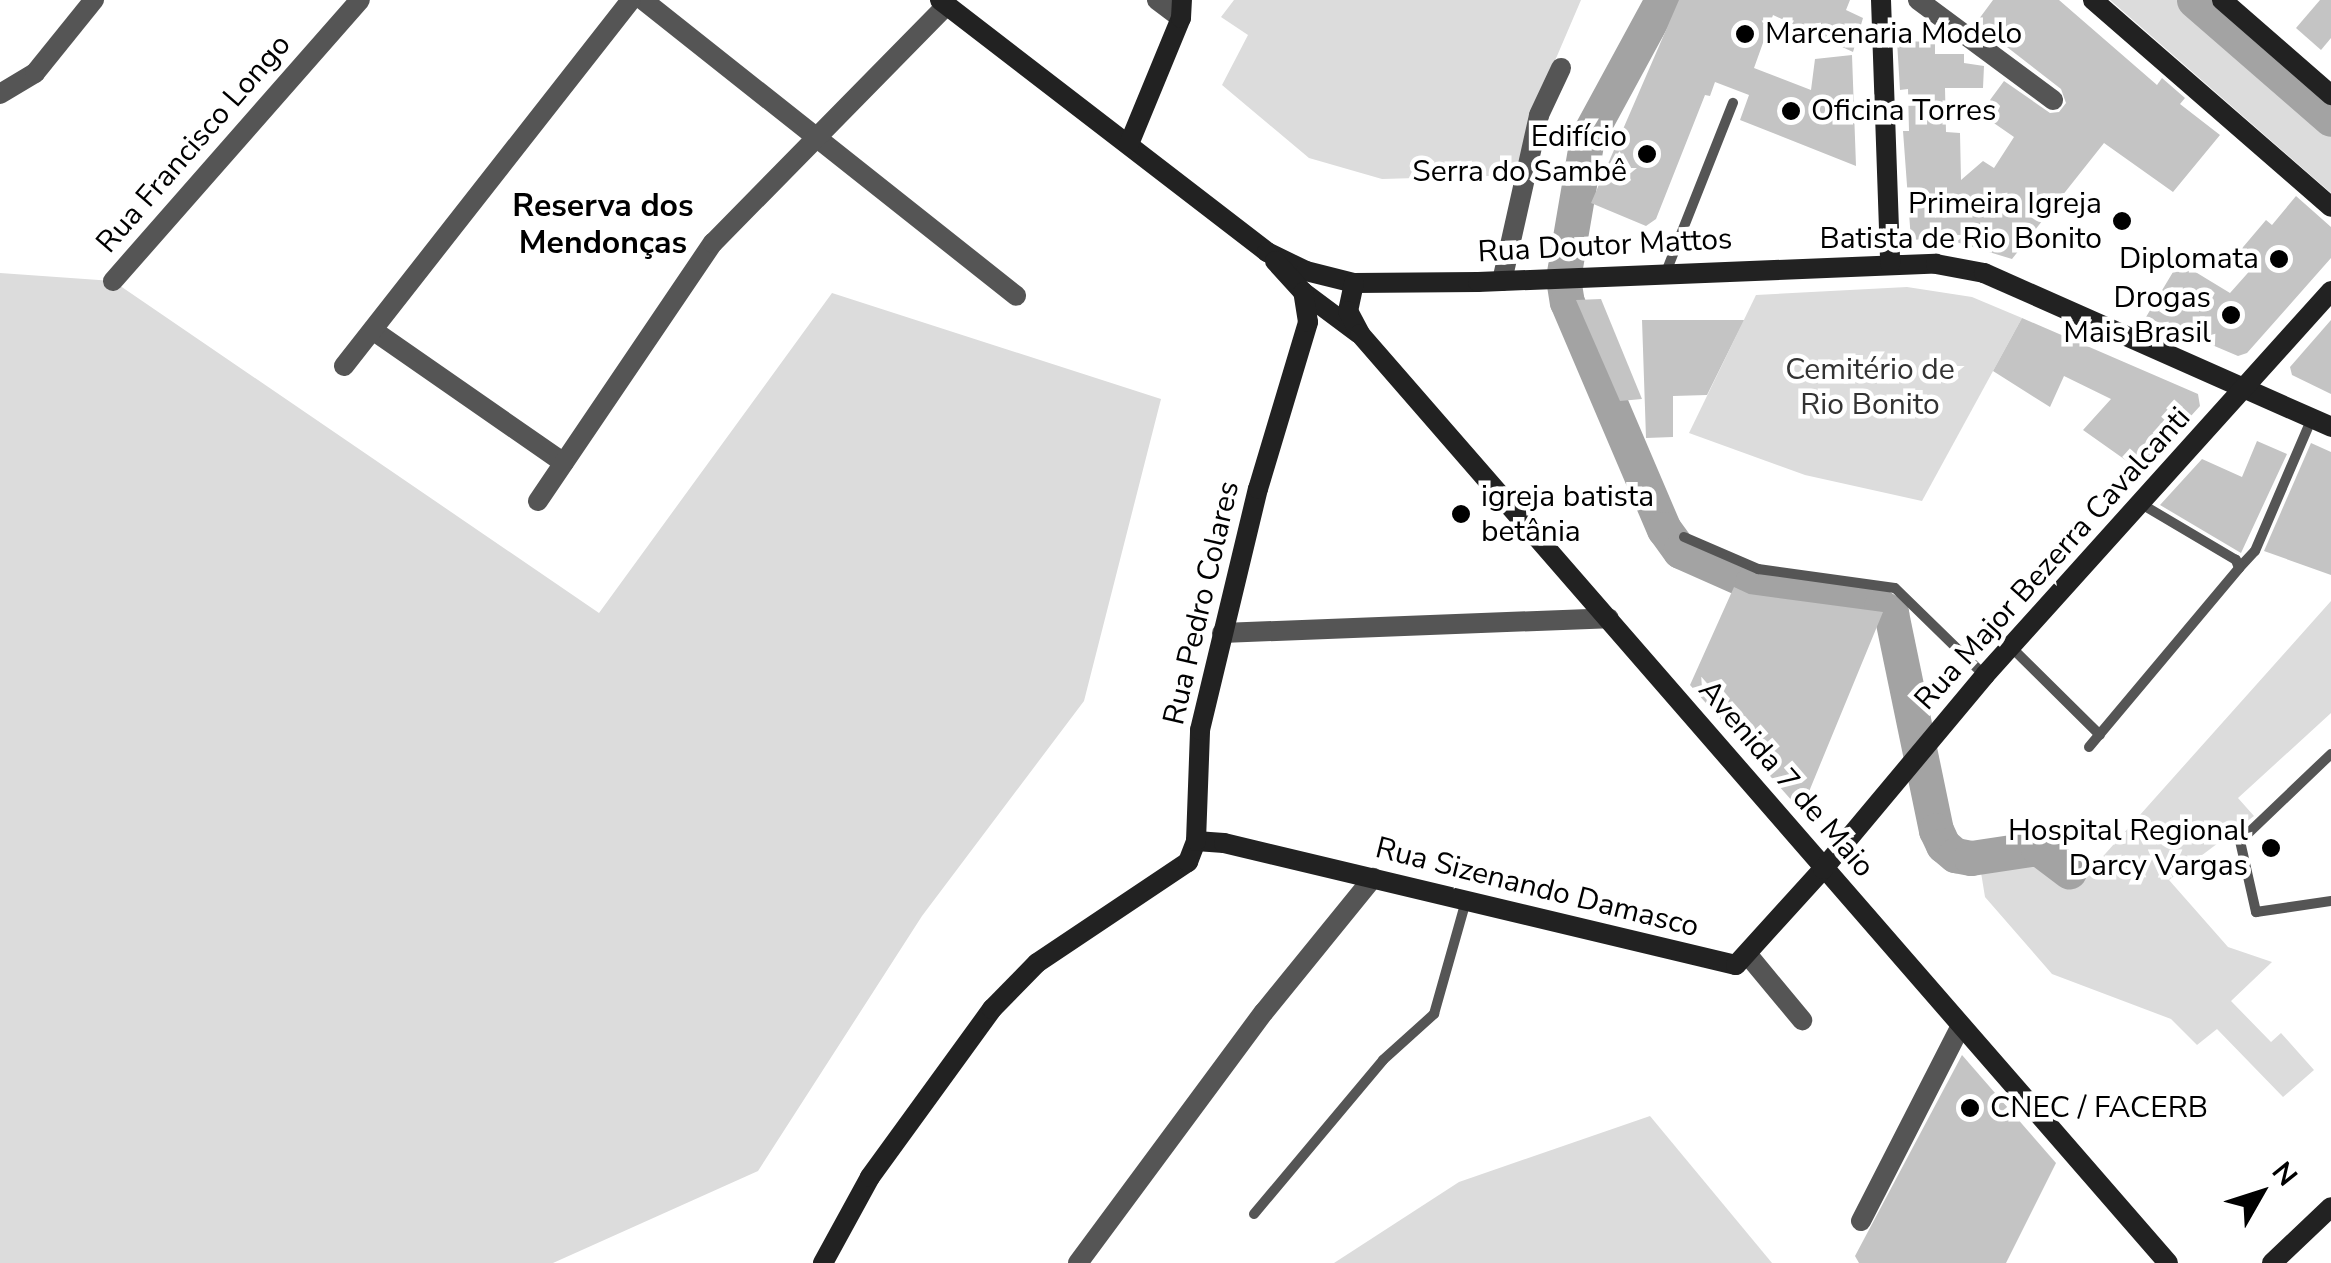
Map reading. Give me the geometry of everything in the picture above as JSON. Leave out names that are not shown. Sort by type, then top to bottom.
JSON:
[{"type":"main road","points":[[1881,0],[1890,264]]},
{"type":"main road","points":[[2093,0],[2331,207]]},
{"type":"main road","points":[[2222,0],[2331,95]]},
{"type":"main road","name":"Rua Doutor Mattos","points":[[944,2],[1267,252],[1306,272],[1354,283],[1936,264],[1984,273],[2322,422]]},
{"type":"main road","points":[[1130,144],[1182,9]]},
{"type":"main road","name":"Avenida 7 de Maio","points":[[1267,252],[1303,292],[1360,334],[2168,1263]]},
{"type":"main road","points":[[1354,283],[1348,310],[1360,334]]},
{"type":"main road","name":"Rua Major Bezerra Cavalcanti","points":[[1823,870],[1985,676],[2247,389],[2331,291]]},
{"type":"main road","name":"Rua Pedro Colares","points":[[1196,841],[1200,730],[1258,489],[1308,322],[1303,292]]},
{"type":"main road","points":[[823,1263],[870,1178],[992,1009],[1038,963],[1183,866],[1196,841]]},
{"type":"main road","name":"Rua Sizenando Damasco","points":[[1196,841],[1373,878],[1722,965],[1736,965],[1748,955]]},
{"type":"main road","points":[[1748,955],[1823,870]]},
{"type":"main road","points":[[2272,1263],[2331,1207]]},
{"type":"street","points":[[4,89],[35,72],[94,0]]},
{"type":"street","name":"Rua Francisco Longo","points":[[114,282],[360,0]]},
{"type":"street","points":[[344,366],[631,0]]},
{"type":"street","points":[[642,0],[1016,296]]},
{"type":"street","points":[[1157,0],[1182,9]]},
{"type":"street","points":[[1918,0],[2053,100]]},
{"type":"street","points":[[538,501],[714,243],[816,141],[944,2]]},
{"type":"street","points":[[1502,281],[1540,115],[1561,68]]},
{"type":"street","points":[[374,332],[564,464]]},
{"type":"street","points":[[1222,633],[1609,618]]},
{"type":"street","points":[[1078,1263],[1264,1012],[1373,878]]},
{"type":"street","points":[[1748,955],[1802,1020]]},
{"type":"street","points":[[1861,1221],[1960,1026]]},
{"type":"lane","points":[[1666,272],[1733,103]]},
{"type":"lane","points":[[2089,746],[2254,551],[2322,422]]},
{"type":"lane","points":[[2142,505],[2236,560],[2239,568]]},
{"type":"lane","points":[[1684,538],[1758,570],[1895,588],[1985,676]]},
{"type":"lane","points":[[2011,647],[2100,734]]},
{"type":"lane","points":[[2331,754],[2240,841],[2256,912],[2331,901]]},
{"type":"lane","points":[[1254,1214],[1383,1060],[1434,1014],[1466,900]]},
{"type":"green space","points":[[1234,0],[1581,0],[1533,112],[1520,175],[1382,179],[1309,158],[1222,85],[1248,35],[1221,17]]},
{"type":"green space","points":[[2110,0],[2194,0],[2331,119],[2331,193]]},
{"type":"green space","points":[[0,273],[113,281],[599,613],[832,293],[1161,399],[1084,701],[922,916],[758,1171],[553,1263],[0,1263]]},
{"type":"green space","name":"Cemitério de Rio Bonito","points":[[1907,287],[1972,297],[2022,318],[1922,501],[1805,475],[1689,433],[1756,295]]},
{"type":"green space","points":[[2331,601],[2331,713],[2238,798],[2254,816],[2169,880],[2228,947],[2272,962],[2231,1001],[2271,1042],[2281,1033],[2314,1070],[2283,1097],[2217,1029],[2197,1045],[2171,1019],[2052,974],[1985,897],[1977,848],[2039,839],[2089,872]]},
{"type":"green space","points":[[1650,1116],[1772,1263],[1334,1263],[1459,1182]]},
{"type":"building","points":[[1679,0],[1850,0],[1846,10],[1863,18],[1853,52],[1773,15],[1754,68],[1811,90],[1815,59],[1852,55],[1856,166],[1740,120],[1749,95],[1715,82],[1710,96],[1705,95],[1656,219],[1646,226],[1591,203]]},
{"type":"building","points":[[1993,0],[2059,0],[2157,85],[2162,78],[2185,98],[2180,104],[2220,135],[2173,192],[2104,143],[2012,259],[1943,238],[1911,240],[1903,131],[1909,131],[1908,89],[1900,90],[1897,41],[1935,42],[1935,54],[1964,54],[1964,63],[1984,66],[1983,88],[1945,88],[1946,132],[1960,133],[1961,180],[1983,161],[1994,168],[2014,137],[1988,119],[1995,109],[1990,100],[2004,81],[2050,113],[2059,112],[2066,103],[2061,89],[1976,23]]},
{"type":"building","points":[[2320,0],[2331,0],[2331,38],[2321,50],[2296,28]]},
{"type":"building","points":[[2296,196],[2331,227],[2331,258],[2247,353],[2238,356],[2146,317],[2179,262],[2230,293],[2254,266],[2238,253],[2266,220],[2272,225]]},
{"type":"building","points":[[1601,299],[1642,399],[1620,401],[1576,300]]},
{"type":"building","points":[[2022,318],[2198,394],[2200,406],[2141,471],[2083,430],[2111,399],[2064,376],[2050,407],[1993,371]]},
{"type":"building","points":[[1642,320],[1744,320],[1707,395],[1673,396],[1673,437],[1646,438]]},
{"type":"building","points":[[2331,320],[2331,394],[2292,375],[2290,367]]},
{"type":"building","points":[[2257,441],[2287,454],[2241,553],[2160,505],[2202,459],[2242,477]]},
{"type":"building","points":[[2311,443],[2331,452],[2331,575],[2264,551]]},
{"type":"building","points":[[1734,587],[1749,594],[1883,612],[1801,811],[1690,685]]},
{"type":"building","name":"CNEC / FACERB","points":[[1962,1055],[2056,1163],[2006,1263],[1859,1263],[1855,1256]]},
{"type":"waterway","points":[[1662,0],[1587,138],[1563,278],[1567,302],[1664,529],[1680,551],[1752,583],[1881,607],[1891,613],[1936,830],[1943,845],[1955,855],[1971,858],[2038,848],[2069,871]]},
{"type":"waterway","points":[[2194,0],[2331,119]]},
{"type":"place","name":"Marcenaria Modelo","points":[[1745,34]]},
{"type":"place","name":"Oficina Torres","points":[[1791,111]]},
{"type":"place","name":"Edifício Serra do Sambê","points":[[1647,154]]},
{"type":"place","name":"Primeira Igreja Batista de Rio Bonito","points":[[2122,221]]},
{"type":"place","name":"Diplomata","points":[[2279,259]]},
{"type":"place","name":"Drogas Mais Brasil","points":[[2231,315]]},
{"type":"place","name":"igreja batista betânia","points":[[1461,514]]},
{"type":"place","name":"Hospital Regional Darcy Vargas","points":[[2271,848]]},
{"type":"place","name":"CNEC / FACERB","points":[[1970,1108]]},
{"type":"district","name":"Reserva dos Mendonças","points":[[603,226]]}]
